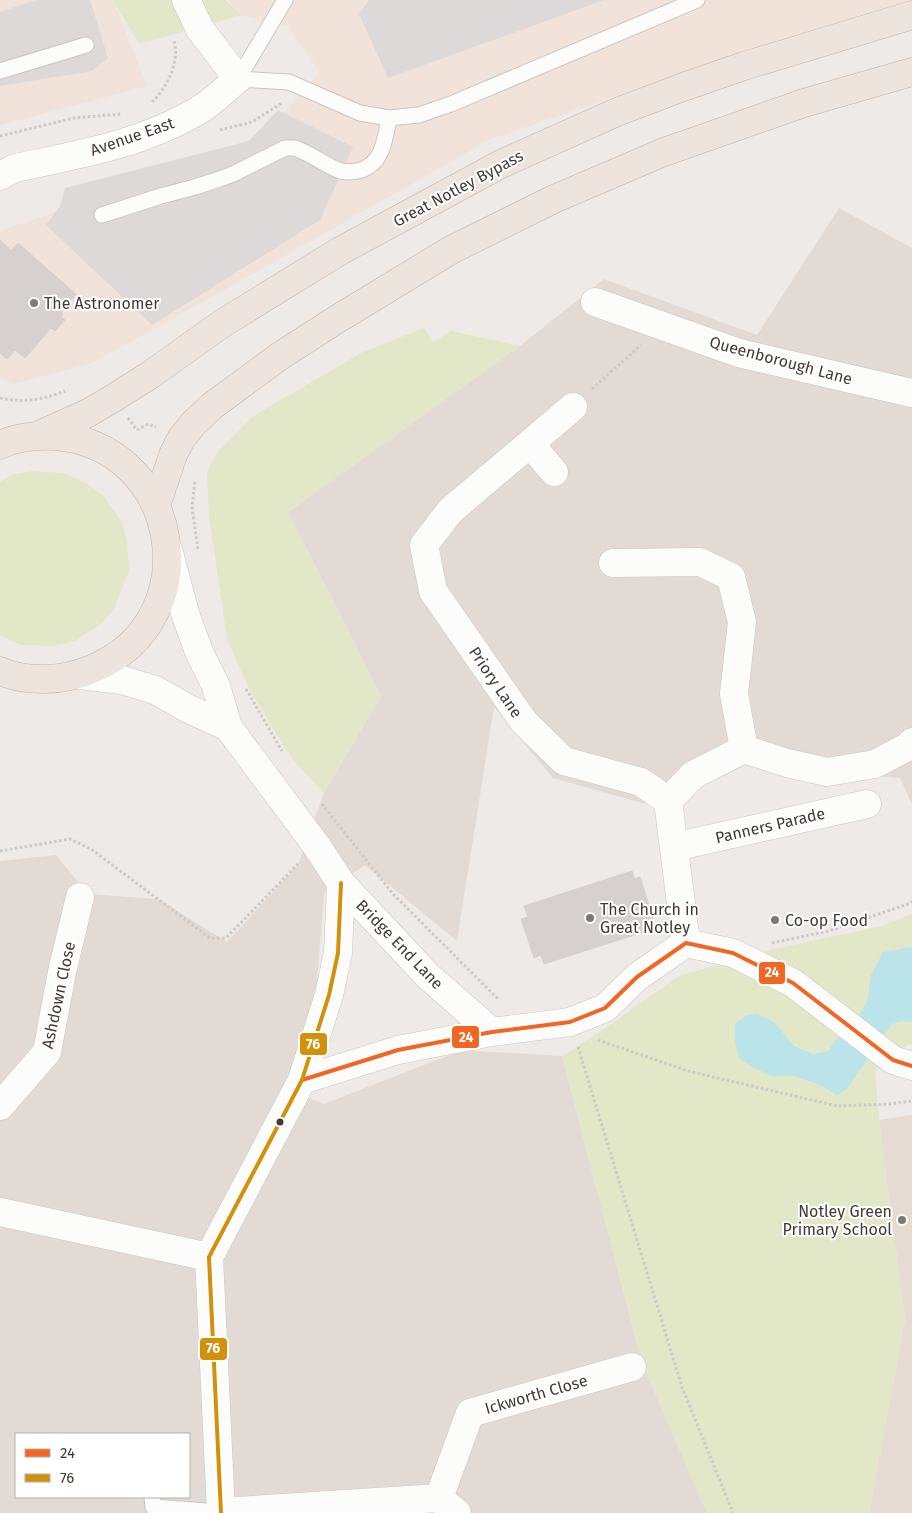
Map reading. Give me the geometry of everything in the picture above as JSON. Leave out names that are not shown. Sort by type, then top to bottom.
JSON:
[{"type":"highway","name":"Great Notley Bypass","points":[[39,435],[88,413],[112,399],[150,375],[223,323],[340,251],[501,164],[617,112],[686,86],[744,66],[912,15]]},
{"type":"highway","points":[[156,506],[173,455],[181,440],[193,424],[212,406],[280,356],[451,250],[554,199],[664,152],[804,103],[912,72]]},
{"type":"highway","points":[[3,440],[39,435],[68,437],[96,446],[121,461],[141,481],[156,506],[168,547],[167,574],[160,602],[147,626],[128,648],[106,664],[80,675],[52,679],[8,676]]},
{"type":"street","points":[[186,0],[200,29],[238,79]]},
{"type":"street","name":"Avenue East","points":[[5,170],[117,144],[160,130],[200,110],[238,79]]},
{"type":"street","name":"Queenborough Lane","points":[[595,302],[739,353],[912,393]]},
{"type":"street","name":"Priory Lane","points":[[573,407],[450,511],[424,545],[433,591],[524,722],[564,761],[641,782],[668,801]]},
{"type":"street","points":[[530,444],[554,472]]},
{"type":"street","name":"Bridge End Lane","points":[[168,547],[185,613],[199,652],[216,686],[228,727],[316,845],[341,883],[428,976],[492,1032]]},
{"type":"street","points":[[613,563],[700,562],[731,577],[742,622],[734,694],[744,749]]},
{"type":"street","name":"Bridge End Lane","points":[[80,675],[122,680],[155,690],[189,709],[228,727]]},
{"type":"street","points":[[686,943],[668,801],[693,775],[744,749],[787,763],[827,772],[875,764],[909,746],[912,742]]},
{"type":"street","name":"Panners Parade","points":[[674,847],[867,804]]},
{"type":"street","points":[[341,883],[338,953],[329,995],[302,1080],[209,1257],[220,1513],[448,1505]]},
{"type":"street","name":"Ashdown Close","points":[[0,1106],[47,1052],[62,972],[80,898]]},
{"type":"street","points":[[302,1080],[398,1050],[492,1032],[570,1022],[605,1008],[637,977],[686,943],[729,952],[793,983],[902,1063]]},
{"type":"street","points":[[0,1212],[209,1257]]},
{"type":"street","name":"Ickworth Close","points":[[448,1505],[470,1413],[632,1367]]},
{"type":"lane","points":[[285,0],[238,79],[289,82],[360,113],[389,118],[419,115],[451,104],[697,0]]},
{"type":"lane","points":[[0,71],[86,45]]},
{"type":"lane","points":[[102,215],[217,180],[285,148],[300,150],[336,170],[345,172],[362,170],[377,160],[384,142],[389,118]]},
{"type":"lane","points":[[153,1506],[220,1513]]},
{"type":"path","points":[[148,106],[159,96],[166,85],[174,64],[176,48],[173,39]]},
{"type":"path","points":[[0,136],[74,118],[127,113]]},
{"type":"path","points":[[573,407],[663,326]]},
{"type":"path","points":[[0,398],[16,401],[41,399],[66,392]]},
{"type":"path","points":[[112,399],[137,430],[148,424],[181,440]]},
{"type":"path","points":[[196,478],[193,486],[192,507],[198,554]]},
{"type":"path","points":[[243,683],[282,751]]},
{"type":"path","points":[[317,798],[393,894],[504,1005]]},
{"type":"path","points":[[0,851],[70,839],[91,849],[210,938],[226,938],[316,845]]},
{"type":"path","points":[[729,952],[829,931],[911,903],[912,901]]},
{"type":"path","points":[[575,1038],[682,1388],[733,1513]]},
{"type":"path","points":[[595,1039],[688,1071],[837,1106],[912,1102]]},
{"type":"shaded area","points":[[0,0],[113,0],[147,86],[0,125]]},
{"type":"shaded area","points":[[36,0],[90,0],[108,58],[92,71],[0,86],[0,12]]},
{"type":"shaded area","points":[[228,0],[912,0],[912,2],[785,38],[491,139],[92,363],[13,384],[0,378],[0,231],[250,150],[320,72],[287,26],[242,15]]},
{"type":"shaded area","points":[[369,0],[604,0],[388,78],[359,14]]},
{"type":"shaded area","points":[[278,110],[353,147],[320,220],[152,325],[46,225],[60,206],[65,188],[249,141]]},
{"type":"shaded area","points":[[839,208],[912,248],[912,804],[900,778],[744,766],[657,807],[553,778],[494,707],[457,941],[365,865],[324,893],[316,997],[286,1088],[324,1104],[462,1050],[562,1056],[642,1363],[707,1513],[0,1513],[0,861],[56,855],[88,894],[158,899],[227,942],[298,865],[324,793],[381,696],[288,512],[520,346],[604,279],[757,335]]},
{"type":"shaded area","name":"Notley Green Primary School","points":[[912,1115],[912,1513],[869,1513],[905,1320],[879,1120]]},
{"type":"green space","points":[[113,0],[225,0],[242,15],[139,44]]},
{"type":"green space","points":[[424,328],[433,342],[451,331],[520,346],[288,512],[381,696],[324,793],[294,761],[280,740],[250,691],[227,639],[209,515],[207,472],[216,454],[252,417],[361,353]]},
{"type":"green space","points":[[32,471],[63,473],[88,484],[104,497],[122,522],[127,541],[129,571],[113,610],[101,624],[75,641],[52,646],[21,645],[0,635],[0,482],[12,475]]},
{"type":"green space","points":[[912,914],[912,1045],[908,1044],[875,1070],[879,1120],[905,1320],[869,1513],[707,1513],[642,1363],[562,1056],[597,1034],[679,976],[770,950],[882,926]]},
{"type":"water","points":[[912,947],[912,1022],[902,1021],[892,1024],[846,1090],[837,1095],[820,1085],[795,1076],[771,1076],[739,1058],[735,1041],[735,1023],[747,1015],[757,1014],[774,1022],[794,1046],[813,1054],[828,1051],[862,1012],[868,999],[871,975],[883,952]]},
{"type":"building","name":"The Astronomer","points":[[0,240],[11,250],[18,243],[76,294],[61,312],[63,314],[61,317],[65,320],[55,331],[51,328],[25,358],[15,350],[7,359],[0,353]]},
{"type":"building","name":"The Church in Great Notley","points":[[632,871],[635,879],[640,877],[653,918],[647,920],[650,930],[544,964],[541,955],[534,958],[521,919],[528,917],[524,906]]},
{"type":"transit line","name":"76","points":[[221,1513],[209,1257],[302,1080],[329,995],[338,953],[341,883]]},
{"type":"transit line","name":"24","points":[[302,1080],[398,1050],[492,1032],[570,1022],[605,1008],[637,977],[686,943],[733,953],[793,983],[893,1060],[912,1066]]},
{"type":"place","name":"The Astronomer","points":[[34,303]]},
{"type":"place","name":"The Church in Great Notley","points":[[590,918]]},
{"type":"place","name":"Co-op Food","points":[[775,920]]},
{"type":"place","name":"Notley Green Primary School","points":[[902,1220]]}]
